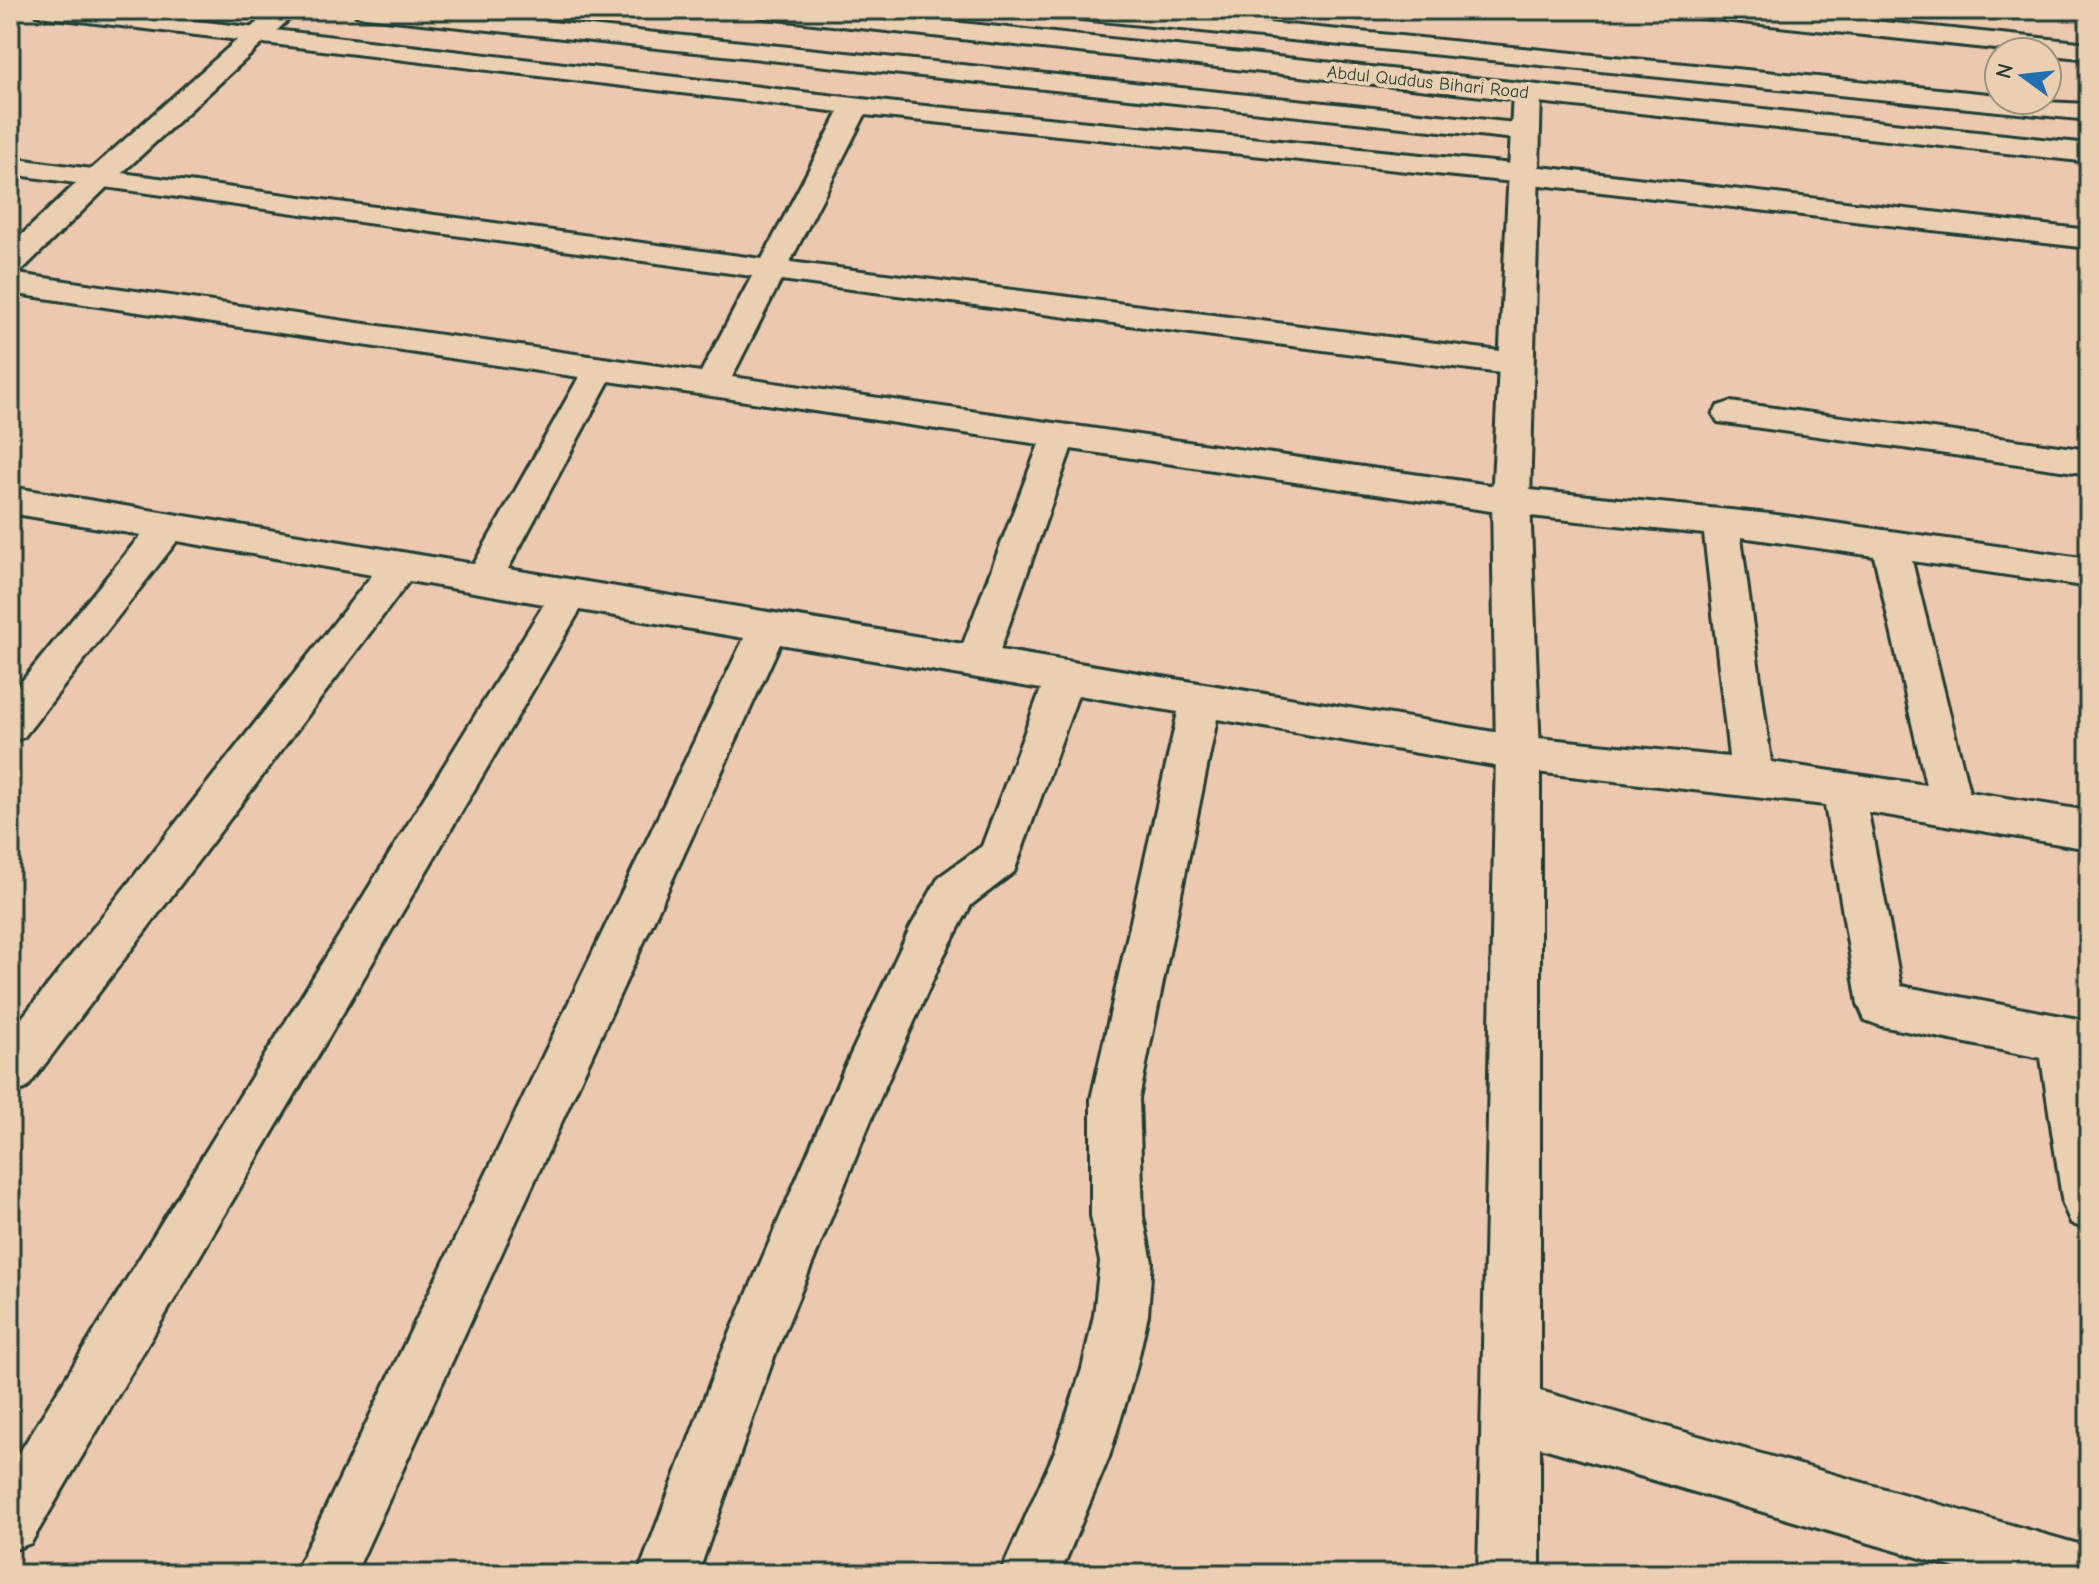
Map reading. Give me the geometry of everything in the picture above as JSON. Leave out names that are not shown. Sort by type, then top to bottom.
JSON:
[{"type":"street","points":[[46,10],[856,106],[1525,133]]},
{"type":"street","points":[[10,264],[98,179],[286,10]]},
{"type":"street","points":[[365,10],[1525,133],[2089,239]]},
{"type":"street","name":"Abdul Quddus Bihari Road","points":[[767,10],[1525,133],[2089,153]]},
{"type":"street","points":[[1061,10],[1215,18],[1721,55],[2089,112]]},
{"type":"street","points":[[1721,55],[1708,11],[2089,51]]},
{"type":"street","points":[[711,385],[856,106]]},
{"type":"street","points":[[1509,1574],[1518,753],[1511,501],[1525,133]]},
{"type":"street","points":[[10,166],[769,269],[1516,364]]},
{"type":"street","points":[[10,283],[1511,501],[1721,522],[1890,545],[2087,579]]},
{"type":"street","points":[[484,579],[600,368]]},
{"type":"street","points":[[1730,414],[2089,462]]},
{"type":"street","points":[[976,662],[1059,436]]},
{"type":"street","points":[[10,500],[1518,753],[1843,790],[2089,830]]},
{"type":"street","points":[[1721,522],[1752,778]]},
{"type":"street","points":[[10,725],[169,526]]},
{"type":"street","points":[[1890,545],[1952,808]]},
{"type":"street","points":[[10,1071],[400,565]]},
{"type":"street","points":[[10,1522],[570,594]]},
{"type":"street","points":[[324,1574],[769,627]]},
{"type":"street","points":[[668,1574],[747,1357],[861,1086],[926,943],[955,891],[999,858],[1065,677]]},
{"type":"street","points":[[1030,1574],[1081,1457],[1109,1369],[1121,1315],[1126,1262],[1117,1216],[1115,1099],[1201,700]]},
{"type":"street","points":[[1843,790],[1881,1004],[2076,1041],[2089,1205]]},
{"type":"street","points":[[1512,1411],[2001,1563],[2078,1574]]}]
